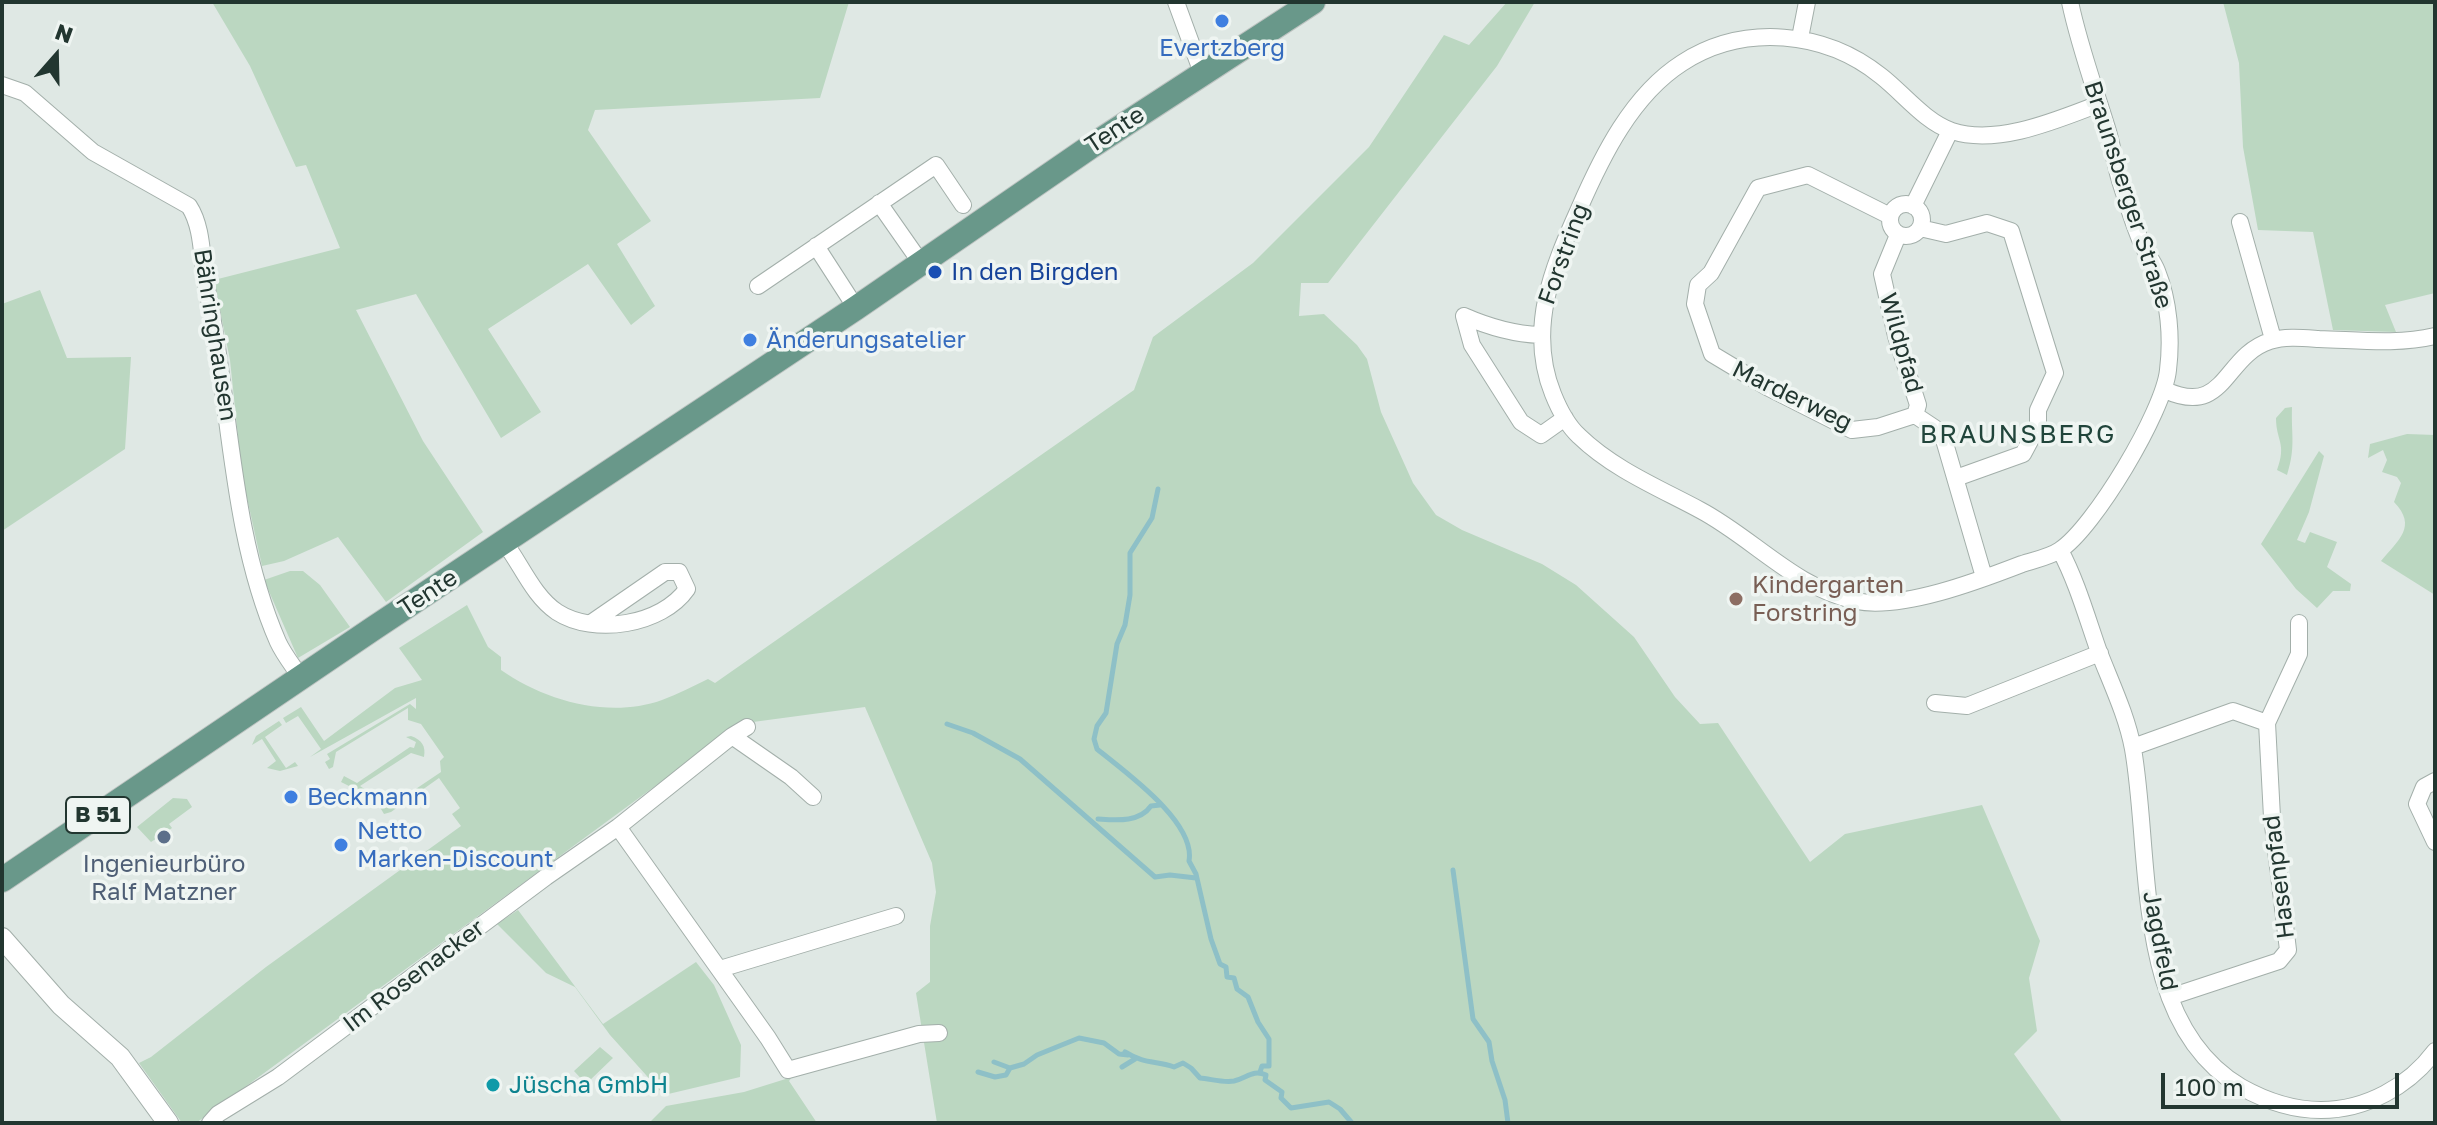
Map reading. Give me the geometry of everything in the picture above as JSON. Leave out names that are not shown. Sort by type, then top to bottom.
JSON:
[{"type":"main road","name":"Tente","points":[[2,880],[1202,73],[1313,2]]},
{"type":"street","points":[[1176,2],[1202,73]]},
{"type":"street","points":[[1800,38],[1807,2]]},
{"type":"street","name":"Braunsberger Straße","points":[[2070,2],[2109,132],[2114,163],[2143,246],[2157,269],[2163,292],[2170,337],[2165,390]]},
{"type":"street","name":"Forstring","points":[[2099,104],[1995,137],[1950,131],[1852,56],[1800,38],[1776,37],[1726,43],[1702,52],[1680,64],[1652,88],[1621,127],[1586,193],[1553,270],[1541,318],[1540,335],[1547,378],[1565,418],[1578,435],[1627,471],[1702,511],[1751,542],[1803,581],[1829,594],[1861,602],[1891,603],[1984,577],[2060,550],[2084,526],[2123,471],[2154,418],[2165,390]]},
{"type":"street","name":"Bähringhausen","points":[[2,85],[25,93],[93,152],[189,206],[196,217],[248,541],[264,605],[279,645],[301,678]]},
{"type":"street","points":[[1913,206],[1950,131]]},
{"type":"street","points":[[758,286],[936,165],[963,205]]},
{"type":"street","name":"Marderweg","points":[[1890,216],[1808,175],[1758,188],[1711,273],[1698,285],[1695,304],[1712,354],[1767,387],[1852,430],[1878,427],[1915,415]]},
{"type":"street","points":[[879,203],[921,263]]},
{"type":"street","points":[[1899,206],[1913,206],[1921,215],[1920,228],[1910,236],[1898,235],[1891,226],[1890,216],[1899,206]]},
{"type":"street","points":[[2240,222],[2273,339]]},
{"type":"street","points":[[1920,228],[1946,234],[1987,223],[2011,231],[2055,373],[2038,410],[2038,426],[2023,454],[1956,478]]},
{"type":"street","name":"Wildpfad","points":[[1898,235],[1882,274],[1896,336],[1918,405],[1915,415],[1942,433],[1984,577]]},
{"type":"street","points":[[816,246],[856,308]]},
{"type":"street","points":[[1540,335],[1488,327],[1464,316],[1472,345],[1521,422],[1541,435],[1565,418]]},
{"type":"street","points":[[2165,390],[2187,398],[2204,397],[2212,393],[2242,359],[2273,339],[2398,342],[2435,336]]},
{"type":"street","points":[[504,542],[535,590],[557,612],[591,623],[616,626],[642,620],[681,597],[687,583],[679,572],[665,572],[591,623]]},
{"type":"street","name":"Jagdfeld","points":[[2060,550],[2133,747],[2162,974],[2181,1025],[2198,1052],[2237,1084],[2259,1097],[2283,1106],[2325,1110],[2370,1101],[2417,1071],[2435,1051]]},
{"type":"street","name":"Hasenpfad","points":[[2170,997],[2279,961],[2288,950],[2272,817],[2267,723],[2299,654],[2299,623]]},
{"type":"street","points":[[1935,703],[1967,706],[2100,653]]},
{"type":"street","points":[[2133,747],[2233,711],[2267,723]]},
{"type":"street","name":"Im Rosenacker","points":[[210,1123],[218,1114],[278,1077],[618,827],[740,732],[813,797]]},
{"type":"street","points":[[2435,781],[2424,787],[2417,804],[2435,842]]},
{"type":"street","points":[[618,827],[788,1070],[919,1034],[939,1033]]},
{"type":"street","points":[[720,969],[896,916]]},
{"type":"street","points":[[3,933],[61,1005],[130,1069],[168,1123]]},
{"type":"green space","points":[[212,2],[849,2],[820,98],[595,110],[588,130],[651,221],[617,244],[655,306],[631,325],[588,264],[488,329],[541,412],[501,438],[416,294],[356,310],[423,441],[483,532],[386,602],[338,537],[284,561],[262,566],[242,475],[230,360],[214,280],[340,248],[306,165],[296,167],[250,66]]},
{"type":"green space","points":[[1507,2],[1535,2],[1497,66],[1328,283],[1301,283],[1299,316],[1324,314],[1357,345],[1367,359],[1381,412],[1413,483],[1436,515],[1462,530],[1542,564],[1576,585],[1634,637],[1675,697],[1700,724],[1718,723],[1810,862],[1845,834],[1982,805],[2040,941],[2029,978],[2037,1031],[2014,1054],[2063,1123],[937,1123],[916,993],[930,982],[930,926],[936,892],[932,863],[865,707],[753,722],[722,737],[196,1123],[182,1123],[139,1063],[461,826],[452,814],[460,808],[439,778],[391,812],[384,814],[378,804],[384,794],[389,795],[388,803],[392,805],[441,772],[440,761],[444,757],[421,724],[408,720],[408,708],[336,752],[333,767],[329,769],[325,762],[330,759],[327,754],[410,704],[416,709],[416,698],[310,757],[321,749],[298,716],[286,723],[283,718],[301,707],[324,741],[395,688],[422,680],[399,648],[467,605],[488,647],[501,657],[501,670],[557,698],[578,704],[621,708],[662,700],[708,679],[715,683],[1134,390],[1153,337],[1253,263],[1369,147],[1444,35],[1469,45]]},
{"type":"green space","points":[[2223,2],[2435,2],[2435,293],[2385,305],[2396,332],[2333,330],[2313,232],[2258,230],[2243,147],[2239,63]]},
{"type":"green space","points":[[40,290],[67,358],[131,357],[125,449],[2,531],[2,304]]},
{"type":"green space","points":[[2292,407],[2292,448],[2287,475],[2277,470],[2281,448],[2276,418],[2285,408]]},
{"type":"green space","points":[[2407,434],[2435,435],[2435,595],[2381,561],[2399,540],[2405,526],[2401,511],[2394,502],[2401,483],[2397,477],[2382,472],[2387,460],[2383,450],[2368,458],[2370,444]]},
{"type":"green space","points":[[2319,451],[2324,456],[2309,512],[2297,540],[2305,543],[2310,532],[2337,542],[2327,567],[2351,584],[2350,591],[2333,591],[2317,608],[2296,589],[2261,544]]},
{"type":"green space","points":[[290,571],[303,571],[320,585],[350,627],[298,658],[264,580]]},
{"type":"green space","points":[[279,721],[282,725],[265,737],[286,768],[295,762],[298,766],[280,771],[267,768],[276,761],[262,739],[252,745],[256,736]]},
{"type":"green space","points":[[411,736],[422,744],[424,757],[411,753],[360,786],[369,792],[365,794],[341,782],[344,776],[357,783],[410,747],[414,748],[416,742],[406,737]]},
{"type":"green space","points":[[173,798],[187,799],[192,807],[169,824],[172,828],[151,842],[137,827]]},
{"type":"green space","points":[[518,910],[603,1024],[696,962],[714,985],[741,1045],[740,1077],[664,1095],[610,1035],[575,987],[546,973],[497,924]]},
{"type":"green space","points":[[600,1047],[613,1058],[586,1084],[574,1071]]},
{"type":"green space","points":[[792,1077],[789,1081],[817,1123],[649,1123],[666,1106],[744,1092]]},
{"type":"waterway","points":[[1158,489],[1152,518],[1130,553],[1130,595],[1125,625],[1117,644],[1106,713],[1097,726],[1094,739],[1097,749],[1156,799],[1182,830],[1220,964],[1226,967],[1227,977],[1234,978],[1237,989],[1248,997],[1269,1039],[1269,1066],[1262,1066],[1260,1072]]},
{"type":"waterway","points":[[947,724],[973,733],[1020,759],[1155,877],[1196,878]]},
{"type":"waterway","points":[[1098,819],[1133,818],[1151,806],[1160,805]]},
{"type":"waterway","points":[[1453,870],[1473,1019],[1489,1042],[1508,1123]]},
{"type":"waterway","points":[[994,1062],[1010,1068],[1079,1038],[1104,1043],[1119,1054],[1128,1055]]},
{"type":"waterway","points":[[1125,1052],[1139,1059],[1174,1067],[1183,1063],[1200,1078],[1230,1081],[1261,1073],[1266,1075],[1265,1080],[1282,1092],[1281,1098],[1291,1108],[1329,1102],[1352,1123]]},
{"type":"waterway","points":[[1122,1067],[1135,1059]]},
{"type":"waterway","points":[[978,1072],[995,1077],[1006,1075],[1010,1068]]},
{"type":"place","name":"Evertzberg","points":[[1222,21]]},
{"type":"place","name":"In den Birgden","points":[[935,272]]},
{"type":"place","name":"Änderungsatelier","points":[[750,340]]},
{"type":"place","name":"Kindergarten Forstring","points":[[1736,599]]},
{"type":"place","name":"Beckmann","points":[[291,797]]},
{"type":"place","name":"Ingenieurbüro Ralf Matzner","points":[[164,837]]},
{"type":"place","name":"Netto Marken-Discount","points":[[341,845]]},
{"type":"place","name":"Jüscha GmbH","points":[[493,1085]]},
{"type":"district","name":"BRAUNSBERG","points":[[2018,435]]}]
